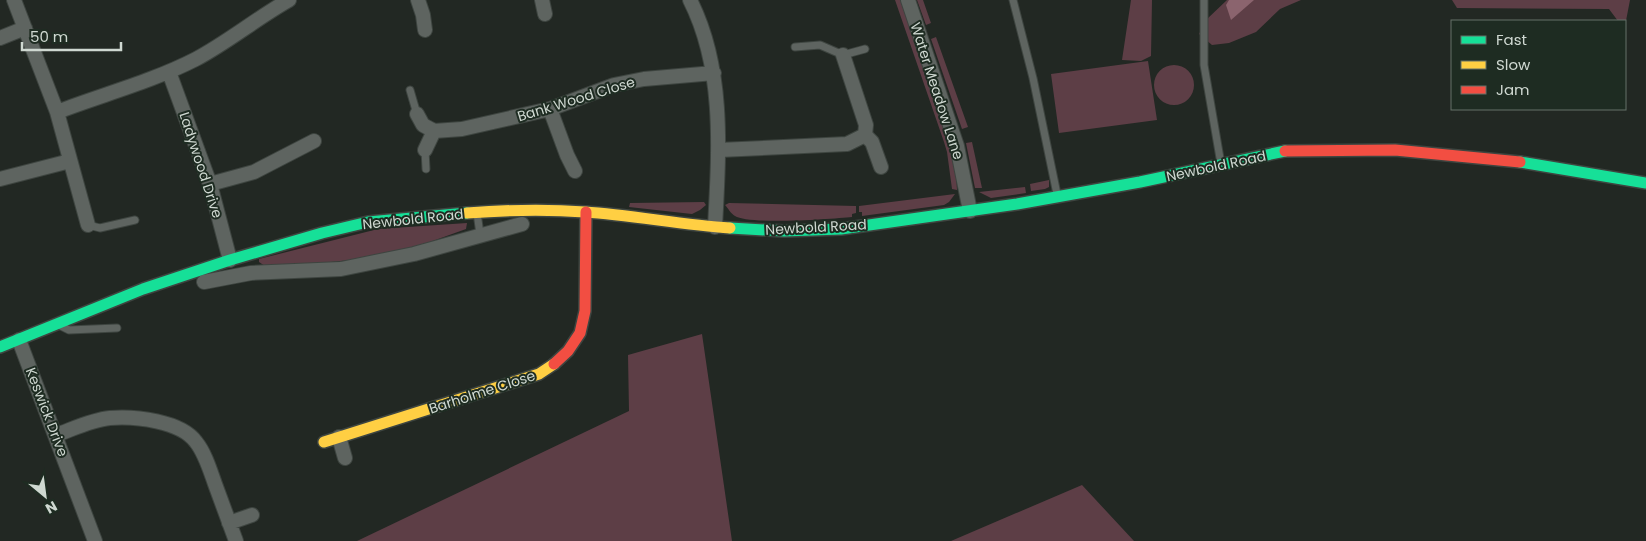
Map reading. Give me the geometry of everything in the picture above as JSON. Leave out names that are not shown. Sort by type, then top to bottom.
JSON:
[{"type":"main road","name":"Newbold Road","points":[[0,347],[143,289],[230,260],[248,264],[322,233],[368,222],[410,217],[476,212],[586,212],[716,226],[784,231],[841,229],[1058,197],[1287,151],[1395,150],[1519,162],[1646,183]]},
{"type":"main road","name":"Barholme Close","points":[[324,442],[540,374],[550,368],[568,351],[580,333],[585,311],[586,212]]},
{"type":"street","points":[[14,0],[57,112],[88,225]]},
{"type":"street","points":[[57,112],[126,89],[169,72],[198,58],[270,5],[290,0]]},
{"type":"street","points":[[418,0],[425,30]]},
{"type":"street","points":[[542,0],[545,14]]},
{"type":"street","points":[[690,0],[699,18],[708,44],[714,73],[719,150],[716,226]]},
{"type":"street","name":"Water Meadow Lane","points":[[908,0],[957,146],[970,211]]},
{"type":"street","points":[[0,38],[25,28]]},
{"type":"street","points":[[843,55],[866,125],[865,134],[872,142],[881,167]]},
{"type":"street","name":"Ladywood Drive","points":[[169,72],[210,184],[230,260]]},
{"type":"street","name":"Bank Wood Close","points":[[434,131],[462,129],[550,109],[614,85],[644,79],[714,73]]},
{"type":"street","points":[[550,109],[567,155],[575,170]]},
{"type":"street","points":[[417,114],[423,126],[434,131],[425,150]]},
{"type":"street","points":[[719,150],[847,144],[865,134]]},
{"type":"street","points":[[210,184],[254,172],[314,142]]},
{"type":"street","points":[[1,177],[70,161]]},
{"type":"street","name":"Newbold Road","points":[[204,282],[248,264],[341,269],[414,254],[480,234],[522,224]]},
{"type":"street","name":"Keswick Drive","points":[[19,340],[95,541]]},
{"type":"street","points":[[56,435],[88,423],[110,418],[136,418],[169,424],[185,431],[196,442],[207,463],[236,541]]},
{"type":"street","points":[[339,437],[345,458]]},
{"type":"street","points":[[229,523],[252,515]]},
{"type":"lane","points":[[1013,0],[1033,78],[1058,197]]},
{"type":"lane","points":[[1204,0],[1204,65],[1221,164]]},
{"type":"lane","points":[[795,47],[820,45],[843,55],[865,49]]},
{"type":"lane","points":[[410,90],[417,114]]},
{"type":"lane","points":[[425,150],[426,169]]},
{"type":"lane","points":[[476,212],[480,234]]},
{"type":"lane","points":[[88,225],[100,228],[135,220]]},
{"type":"lane","points":[[56,324],[69,330],[117,328]]},
{"type":"shaded area","points":[[895,0],[902,0],[948,132],[956,171],[957,190],[952,189],[944,142]]},
{"type":"shaded area","points":[[917,0],[923,0],[931,23],[926,25]]},
{"type":"shaded area","points":[[1131,0],[1152,0],[1151,56],[1141,61],[1122,60]]},
{"type":"shaded area","points":[[1227,0],[1301,0],[1280,9],[1256,32],[1229,43],[1212,45],[1199,34],[1206,20]]},
{"type":"shaded area","points":[[1229,0],[1254,0],[1231,20],[1226,5]]},
{"type":"shaded area","points":[[1452,0],[1630,0],[1626,21],[1617,20],[1609,9],[1457,8]]},
{"type":"shaded area","points":[[936,37],[968,127],[962,129],[931,39]]},
{"type":"shaded area","points":[[1148,61],[1157,120],[1059,133],[1051,74]]},
{"type":"shaded area","points":[[1178,65],[1185,68],[1191,74],[1194,85],[1193,93],[1185,102],[1178,105],[1170,105],[1163,102],[1155,93],[1154,81],[1157,74],[1166,66]]},
{"type":"shaded area","points":[[972,142],[982,188],[975,188],[966,143]]},
{"type":"shaded area","points":[[1049,180],[1049,187],[1031,191],[1030,184]]},
{"type":"shaded area","points":[[1025,187],[1026,193],[991,198],[979,192]]},
{"type":"shaded area","points":[[955,194],[944,205],[862,216],[862,212],[859,212],[859,206]]},
{"type":"shaded area","points":[[704,202],[706,205],[692,214],[629,207],[630,203]]},
{"type":"shaded area","points":[[729,203],[856,206],[856,213],[852,214],[852,217],[791,221],[743,219],[735,216],[725,205]]},
{"type":"shaded area","points":[[467,223],[466,229],[416,247],[371,258],[265,266],[259,262],[259,259],[378,229]]},
{"type":"shaded area","points":[[702,334],[732,541],[357,541],[629,411],[628,355]]},
{"type":"shaded area","points":[[1082,485],[1134,541],[951,541]]},
{"type":"traffic: fast","points":[[730,228],[784,231],[841,229],[1017,204],[1140,182],[1285,151]]},
{"type":"traffic: fast","points":[[1520,162],[1646,183]]},
{"type":"traffic: fast","points":[[0,347],[143,289],[230,260],[322,233],[368,222],[467,213]]},
{"type":"traffic: slow","points":[[467,213],[526,210],[570,211],[730,228]]},
{"type":"traffic: slow","points":[[324,442],[539,374],[554,364]]},
{"type":"traffic: jam","points":[[1285,151],[1395,150],[1520,162]]},
{"type":"traffic: jam","points":[[554,364],[568,351],[580,333],[585,311],[586,212]]}]
